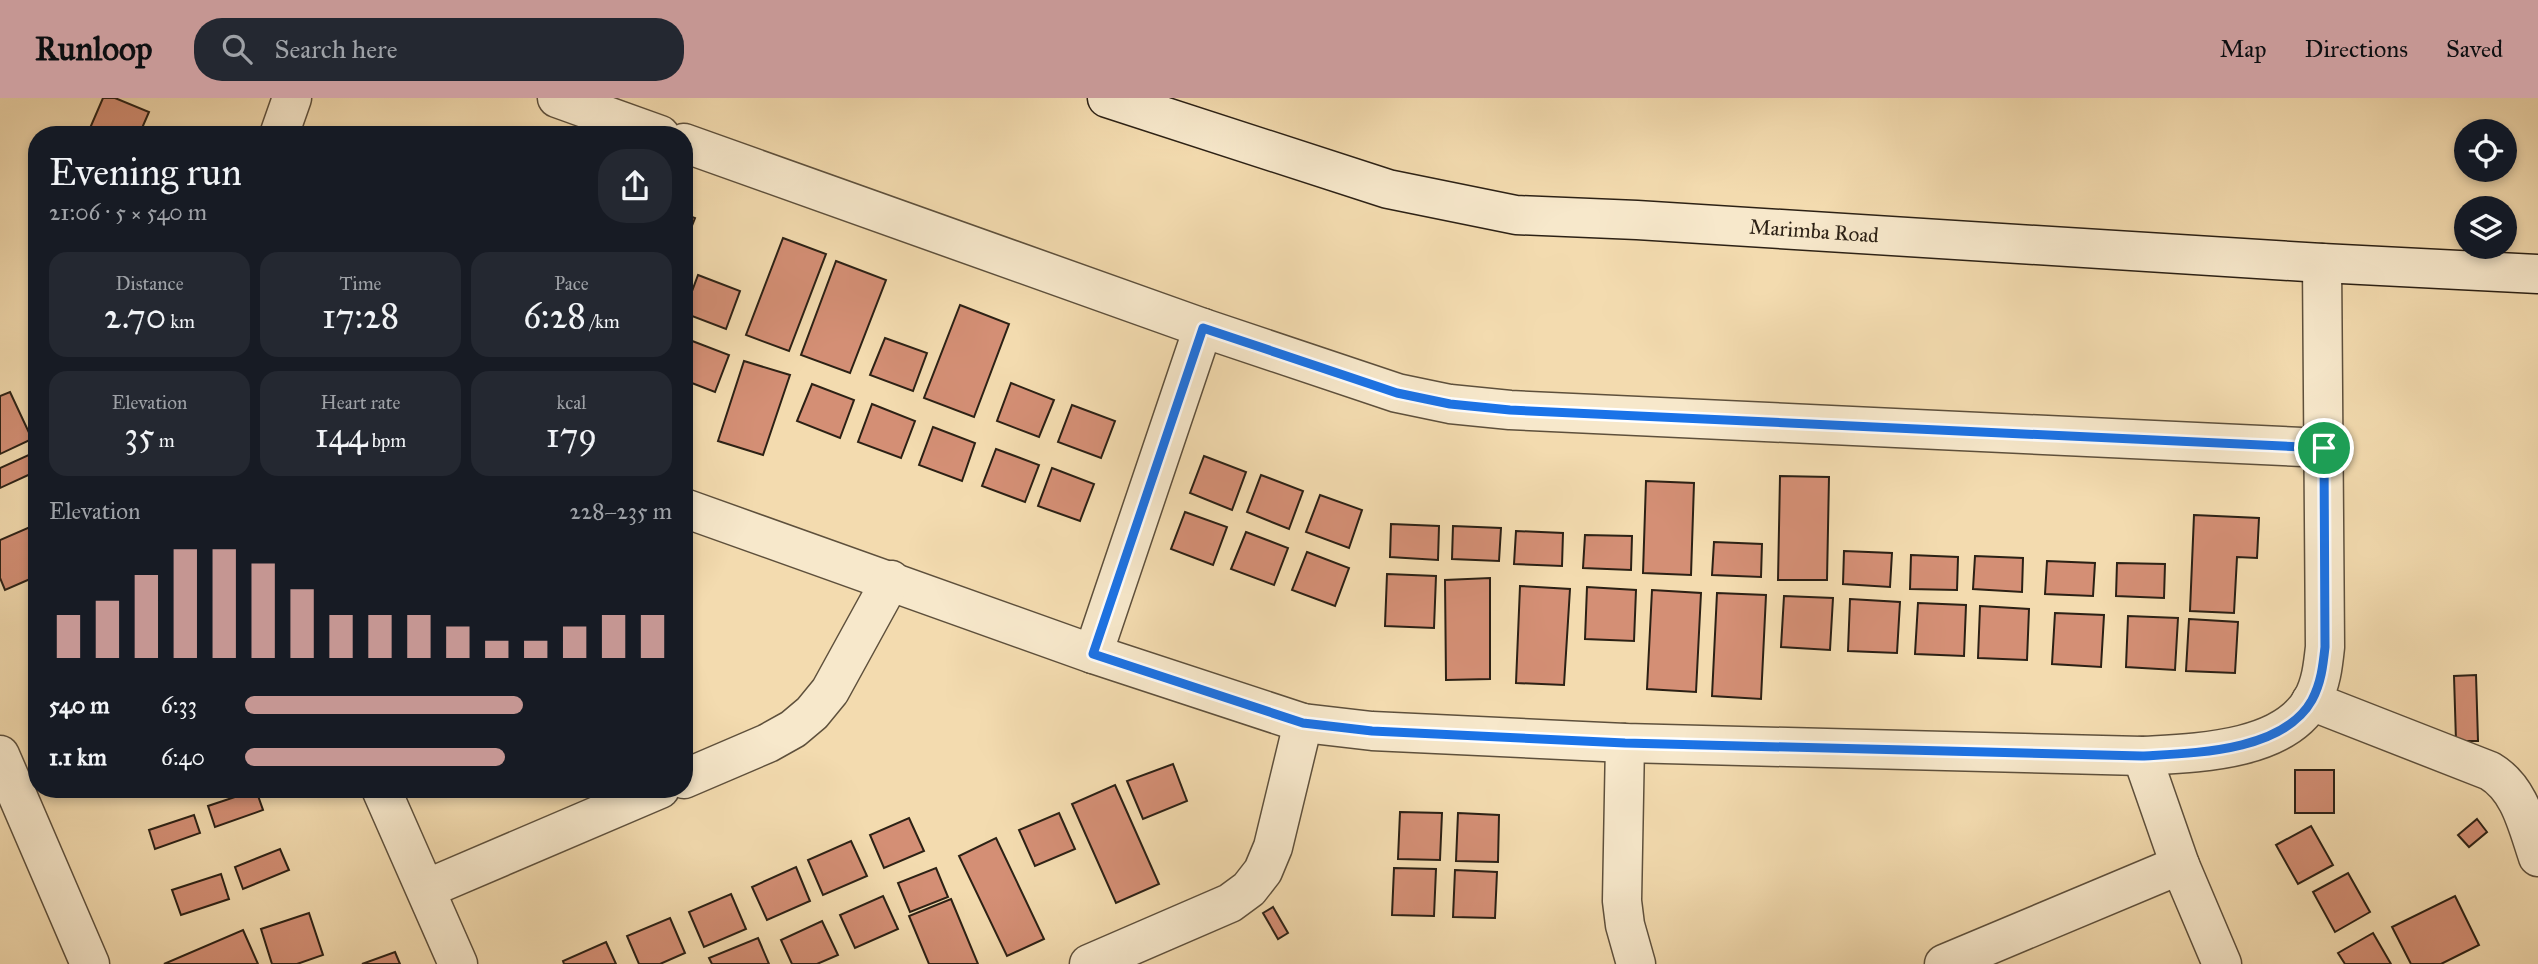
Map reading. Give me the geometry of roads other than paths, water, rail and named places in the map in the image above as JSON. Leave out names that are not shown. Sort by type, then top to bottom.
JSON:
[{"type":"street","points":[[282,126],[292,98]]},
{"type":"street","points":[[557,98],[635,126]]},
{"type":"street","name":"Marimba Road","points":[[1107,98],[1388,189],[1516,215],[2538,274]]},
{"type":"street","points":[[693,146],[1203,328],[1397,393],[1450,404],[1523,411],[2324,448]]},
{"type":"street","points":[[693,511],[1093,654],[1303,723],[1372,731],[1625,743],[2142,756],[2201,753],[2237,746],[2270,735],[2297,719],[2311,701],[2321,677],[2325,647],[2322,263]]},
{"type":"street","points":[[1093,654],[1203,328]]},
{"type":"street","points":[[693,775],[768,743],[793,729],[813,713],[830,691],[891,580]]},
{"type":"street","points":[[2311,701],[2502,778],[2516,798],[2538,857]]},
{"type":"street","points":[[1089,964],[1230,903],[1249,889],[1263,871],[1273,847],[1303,723]]},
{"type":"street","points":[[1625,743],[1622,901],[1625,926],[1636,964]]},
{"type":"street","points":[[2142,756],[2180,865],[2222,964]]},
{"type":"street","points":[[3,768],[90,964]]},
{"type":"street","points":[[385,798],[458,964]]},
{"type":"street","points":[[426,889],[639,798]]},
{"type":"street","points":[[1944,964],[2180,865]]}]
